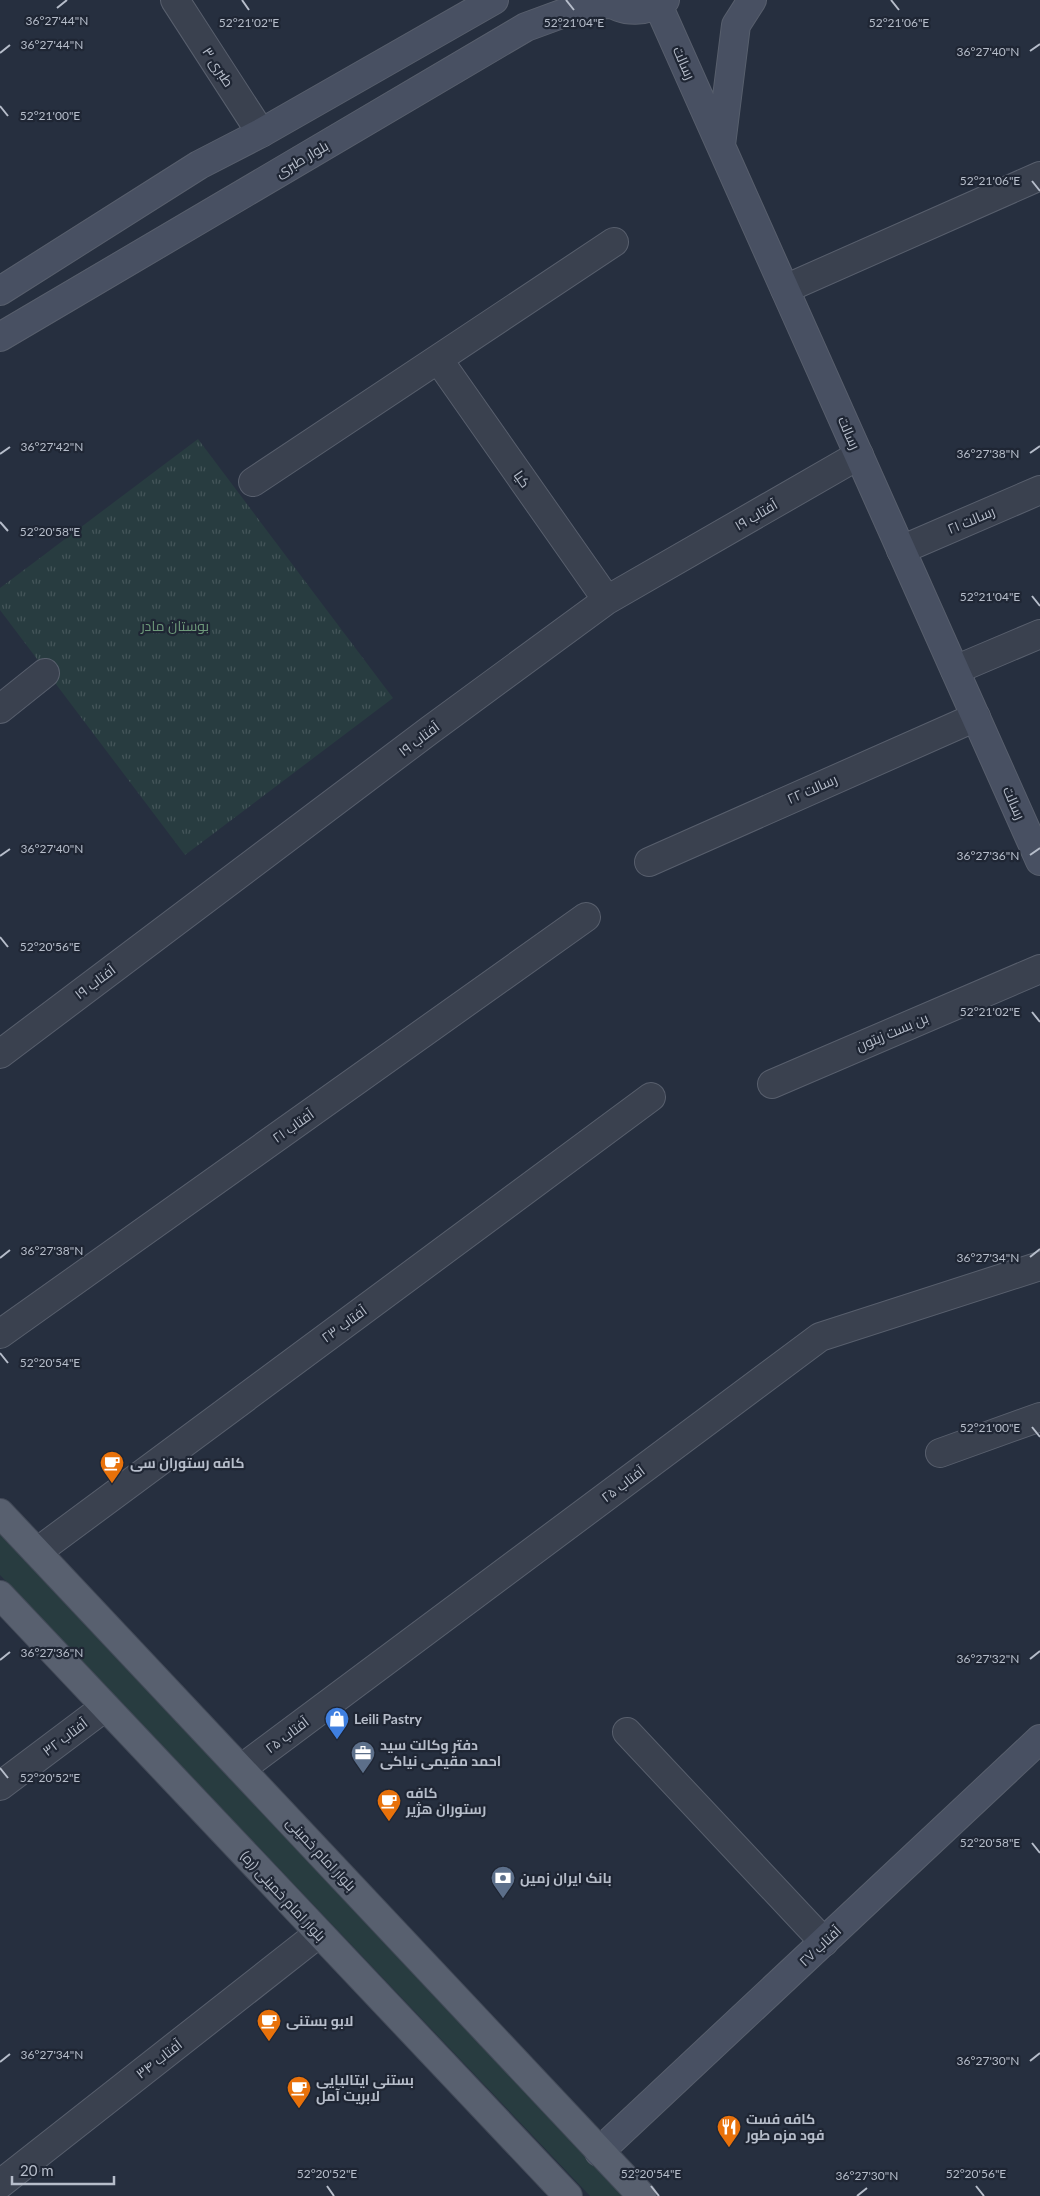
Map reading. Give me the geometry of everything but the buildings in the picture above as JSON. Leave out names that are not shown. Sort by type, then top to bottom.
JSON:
[{"type":"main road","points":[[0,291],[199,165],[262,133],[494,0]]},
{"type":"main road","points":[[721,146],[736,25],[752,0]]},
{"type":"main road","name":"بلوار طبری","points":[[2,333],[526,28],[586,5],[609,2],[627,9],[643,10],[662,2]]},
{"type":"main road","name":"رسالت","points":[[662,2],[721,146],[1040,862]]},
{"type":"main road","name":"بلوار امام خمینی","points":[[0,1513],[642,2196]]},
{"type":"main road","name":"بلوار امام خمینی (ره)","points":[[0,1595],[558,2191]]},
{"type":"main road","name":"آفتاب ۲۷","points":[[600,2152],[1040,1739]]},
{"type":"street","name":"طبری ۳","points":[[175,0],[262,133]]},
{"type":"street","points":[[785,289],[1040,176]]},
{"type":"street","points":[[253,482],[614,242]]},
{"type":"street","name":"کیا","points":[[438,359],[607,600]]},
{"type":"street","name":"آفتاب ۱۹","points":[[0,1054],[430,730],[607,600],[859,455]]},
{"type":"street","name":"رسالت ۲۱","points":[[901,550],[1040,490]]},
{"type":"street","points":[[955,670],[1040,634]]},
{"type":"street","points":[[0,709],[45,672]]},
{"type":"street","name":"رسالت ۲۲","points":[[649,862],[976,717]]},
{"type":"street","name":"آفتاب ۲۱","points":[[0,1334],[586,917]]},
{"type":"street","name":"بن بست زیتون","points":[[772,1084],[1040,969]]},
{"type":"street","name":"آفتاب ۲۳","points":[[37,1552],[651,1097]]},
{"type":"street","name":"آفتاب ۲۵","points":[[241,1769],[820,1337],[1040,1266]]},
{"type":"street","points":[[940,1453],[1040,1417]]},
{"type":"street","name":"آفتاب ۳۲","points":[[0,1786],[105,1707]]},
{"type":"street","points":[[628,1732],[824,1942]]},
{"type":"street","name":"آفتاب ۳۴","points":[[0,2184],[318,1934]]},
{"type":"green space","name":"بوستان مادر","points":[[198,439],[393,698],[185,855],[0,610],[0,588]]},
{"type":"green space","points":[[0,1534],[623,2196],[590,2196],[0,1575]]},
{"type":"place","name":"کافه رستوران سی","points":[[112,1484]]},
{"type":"place","name":"Leili Pastry","points":[[337,1740]]},
{"type":"place","name":"دفتر وکالت سید احمد مقیمی نیاکی","points":[[363,1774]]},
{"type":"place","name":"کافه رستوران هژیر","points":[[389,1822]]},
{"type":"place","name":"بانک ایران زمین","points":[[503,1899]]},
{"type":"place","name":"لابو بستنی","points":[[269,2042]]},
{"type":"place","name":"بستنی ایتالیایی لابریت آمل","points":[[299,2109]]},
{"type":"place","name":"کافه فست فود مزه طور","points":[[729,2148]]}]
